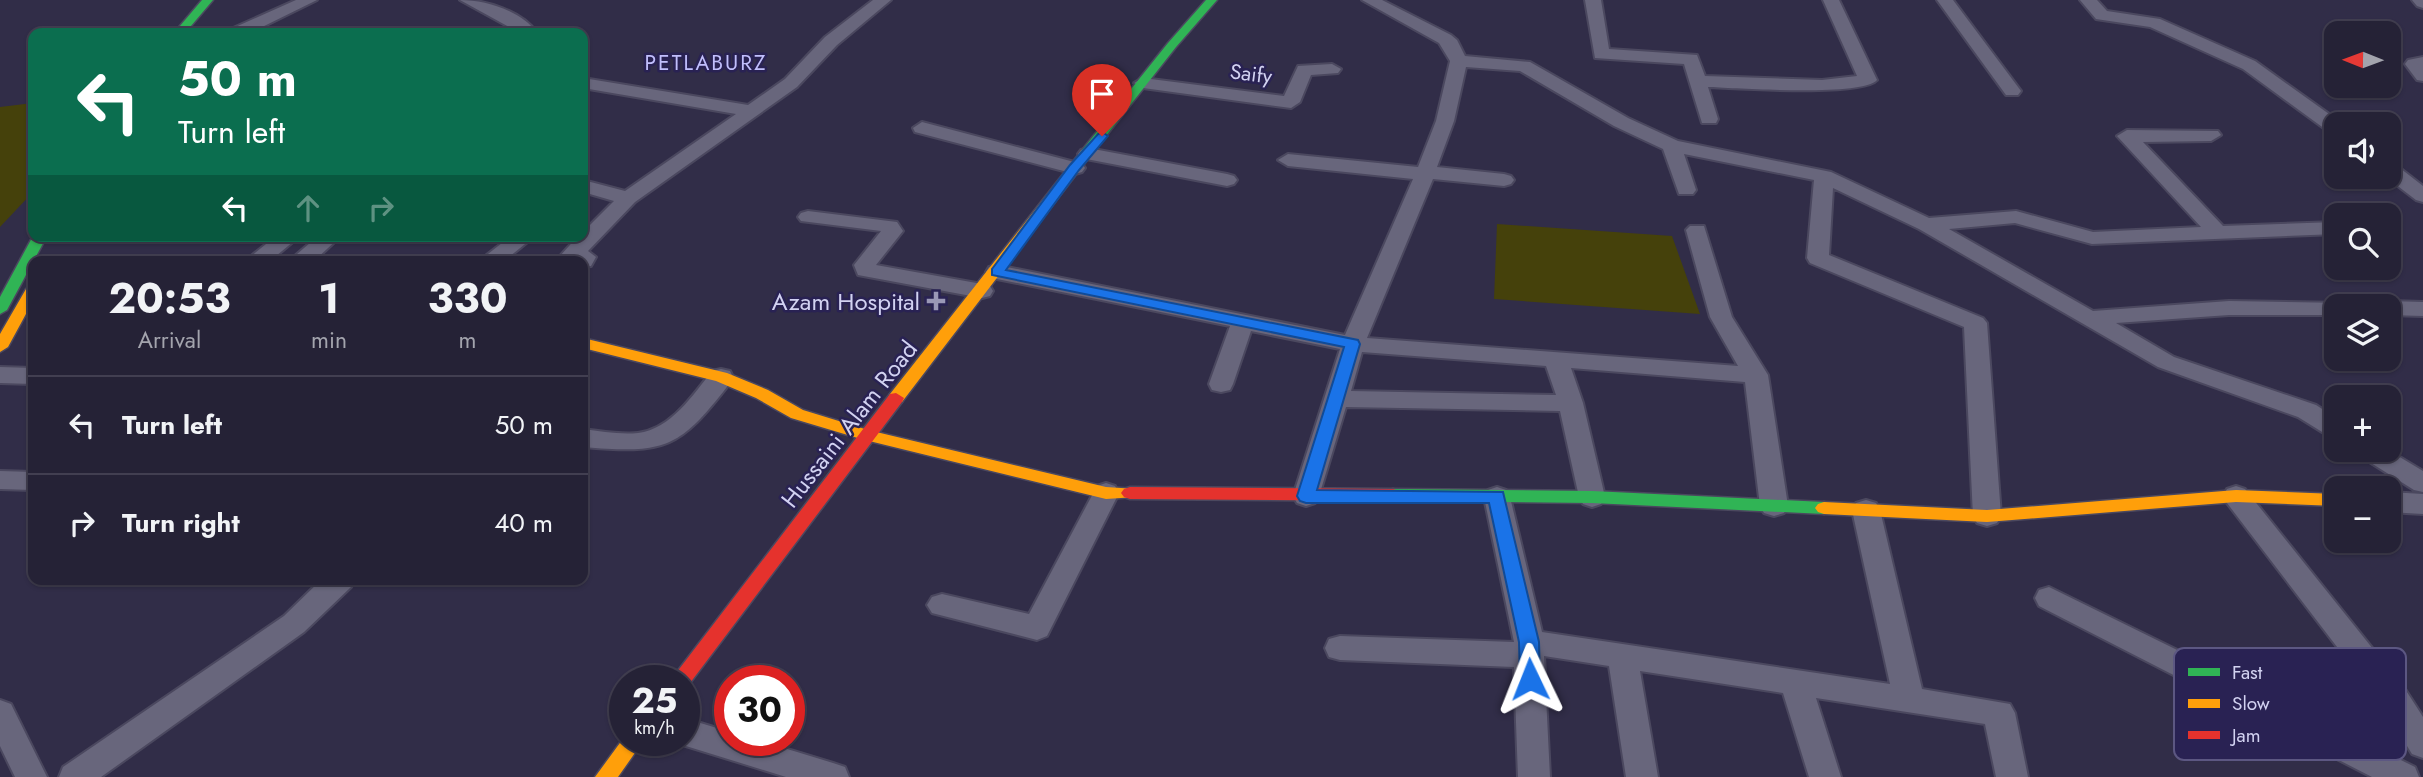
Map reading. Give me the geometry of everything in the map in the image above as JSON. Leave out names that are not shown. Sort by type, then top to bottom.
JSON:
[{"type":"main road","points":[[166,28],[191,0]]},
{"type":"main road","points":[[183,28],[208,0]]},
{"type":"main road","name":"Hussaini Alam Road","points":[[692,665],[867,435],[1143,83],[1212,0]]},
{"type":"main road","points":[[0,310],[28,258]]},
{"type":"main road","points":[[0,347],[28,296]]},
{"type":"main road","points":[[588,344],[720,377],[762,394],[797,414],[867,435],[1106,493],[1592,497],[1987,516],[2236,496],[2324,500]]},
{"type":"main road","points":[[606,777],[622,756]]},
{"type":"street","points":[[248,28],[309,0]]},
{"type":"street","points":[[468,0],[525,28]]},
{"type":"street","points":[[857,0],[881,1]]},
{"type":"street","points":[[1306,496],[1353,344],[1445,121],[1459,61],[1445,38],[1370,0]]},
{"type":"street","points":[[1593,0],[1601,54],[1691,60],[1709,119]]},
{"type":"street","points":[[1698,82],[1822,85],[1868,80],[1831,0]]},
{"type":"street","points":[[1945,0],[2012,91]]},
{"type":"street","points":[[2088,0],[2102,15],[2154,23],[2249,65],[2324,119]]},
{"type":"street","points":[[588,239],[628,198],[791,83],[831,41],[881,1]]},
{"type":"street","points":[[1459,61],[1524,66],[1621,122],[1672,146],[1824,176],[1926,225],[2166,362],[2307,411],[2324,422]]},
{"type":"street","points":[[2423,62],[2414,64],[2423,76]]},
{"type":"street","name":"Saify","points":[[1143,83],[1291,102],[1304,70],[1332,69]]},
{"type":"street","points":[[588,84],[754,111]]},
{"type":"street","points":[[922,128],[1082,161],[1227,180]]},
{"type":"street","points":[[2211,135],[2127,136],[2216,231]]},
{"type":"street","points":[[1672,146],[1686,190]]},
{"type":"street","points":[[1288,160],[1504,180]]},
{"type":"street","points":[[1824,176],[1818,258],[1975,323],[1987,516]]},
{"type":"street","points":[[2401,179],[2423,196]]},
{"type":"street","points":[[588,188],[628,198]]},
{"type":"street","points":[[808,217],[890,226],[892,231],[865,265],[866,270],[982,291]]},
{"type":"street","points":[[1926,225],[2017,217],[2092,238],[2324,228]]},
{"type":"street","points":[[1697,230],[1721,317],[1756,376],[1774,506]]},
{"type":"street","points":[[263,256],[282,242]]},
{"type":"street","points":[[306,256],[324,242]]},
{"type":"street","points":[[497,256],[517,242]]},
{"type":"street","points":[[571,256],[585,242]]},
{"type":"street","points":[[997,272],[1353,344],[1756,376]]},
{"type":"street","points":[[2092,318],[2229,308],[2324,308]]},
{"type":"street","points":[[2401,309],[2423,309]]},
{"type":"street","points":[[1221,384],[1243,321]]},
{"type":"street","points":[[1556,360],[1571,403],[1592,497]]},
{"type":"street","points":[[0,375],[28,376]]},
{"type":"street","points":[[588,438],[637,442],[665,435],[689,417],[720,377]]},
{"type":"street","points":[[1336,399],[1571,403]]},
{"type":"street","points":[[2389,462],[2423,483]]},
{"type":"street","points":[[0,480],[28,481]]},
{"type":"street","points":[[942,604],[1037,628],[1106,493]]},
{"type":"street","points":[[2236,496],[2355,648]]},
{"type":"street","points":[[1497,497],[1529,648],[1534,777]]},
{"type":"street","points":[[2401,502],[2423,503]]},
{"type":"street","points":[[1866,510],[1909,700]]},
{"type":"street","points":[[75,777],[294,624],[335,585]]},
{"type":"street","points":[[2049,598],[2174,661]]},
{"type":"street","points":[[1339,648],[1529,648],[1623,658],[1999,713],[2012,777]]},
{"type":"street","points":[[1623,658],[1642,777]]},
{"type":"street","points":[[1795,682],[1825,777]]},
{"type":"street","points":[[0,713],[31,777]]},
{"type":"street","points":[[2406,717],[2423,744]]},
{"type":"street","points":[[700,737],[833,777]]},
{"type":"street","points":[[2369,760],[2403,777]]},
{"type":"shaded area","points":[[28,104],[28,197],[0,227],[0,107]]},
{"type":"shaded area","points":[[1497,224],[1672,236],[1700,314],[1494,299]]},
{"type":"traffic: fast","points":[[183,28],[208,0]]},
{"type":"traffic: fast","points":[[1083,157],[1172,45],[1212,0]]},
{"type":"traffic: fast","points":[[29,256],[37,242]]},
{"type":"traffic: fast","points":[[0,310],[28,258]]},
{"type":"traffic: fast","points":[[1393,495],[1592,497],[1824,508]]},
{"type":"traffic: slow","points":[[896,398],[1083,157]]},
{"type":"traffic: slow","points":[[0,347],[28,297]]},
{"type":"traffic: slow","points":[[588,344],[721,377],[762,394],[797,414],[867,435],[1106,493],[1130,493]]},
{"type":"traffic: slow","points":[[1824,508],[1987,516],[2236,496],[2324,500]]},
{"type":"traffic: slow","points":[[606,777],[622,756]]},
{"type":"traffic: jam","points":[[692,665],[896,398]]},
{"type":"traffic: jam","points":[[1130,493],[1393,495]]},
{"type":"place","name":"Azam Hospital","points":[[936,301]]},
{"type":"district","name":"PETLABURZ","points":[[706,63]]},
{"type":"route","points":[[1102,136],[997,272],[1353,344],[1306,496],[1497,497],[1529,642],[1530,679]]}]
